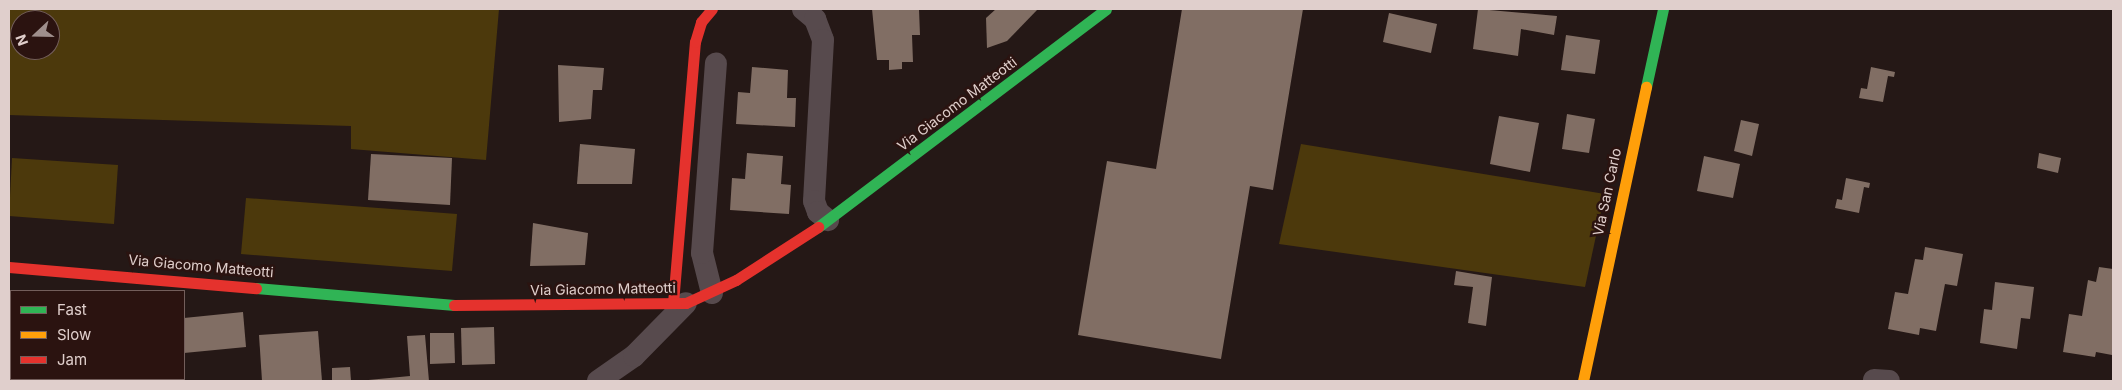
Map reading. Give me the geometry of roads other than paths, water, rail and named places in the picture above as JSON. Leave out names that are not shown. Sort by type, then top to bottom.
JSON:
[{"type":"street","points":[[598,381],[634,356],[680,303],[695,42],[701,22],[712,9]]},
{"type":"street","points":[[803,9],[815,19],[823,40],[814,201],[818,212],[828,220]]},
{"type":"street","name":"Via Giacomo Matteotti","points":[[9,267],[480,307],[680,303],[712,292],[828,220],[1106,9]]},
{"type":"street","name":"Via San Carlo","points":[[1583,381],[1663,9]]},
{"type":"street","points":[[712,292],[702,253],[716,64]]}]
